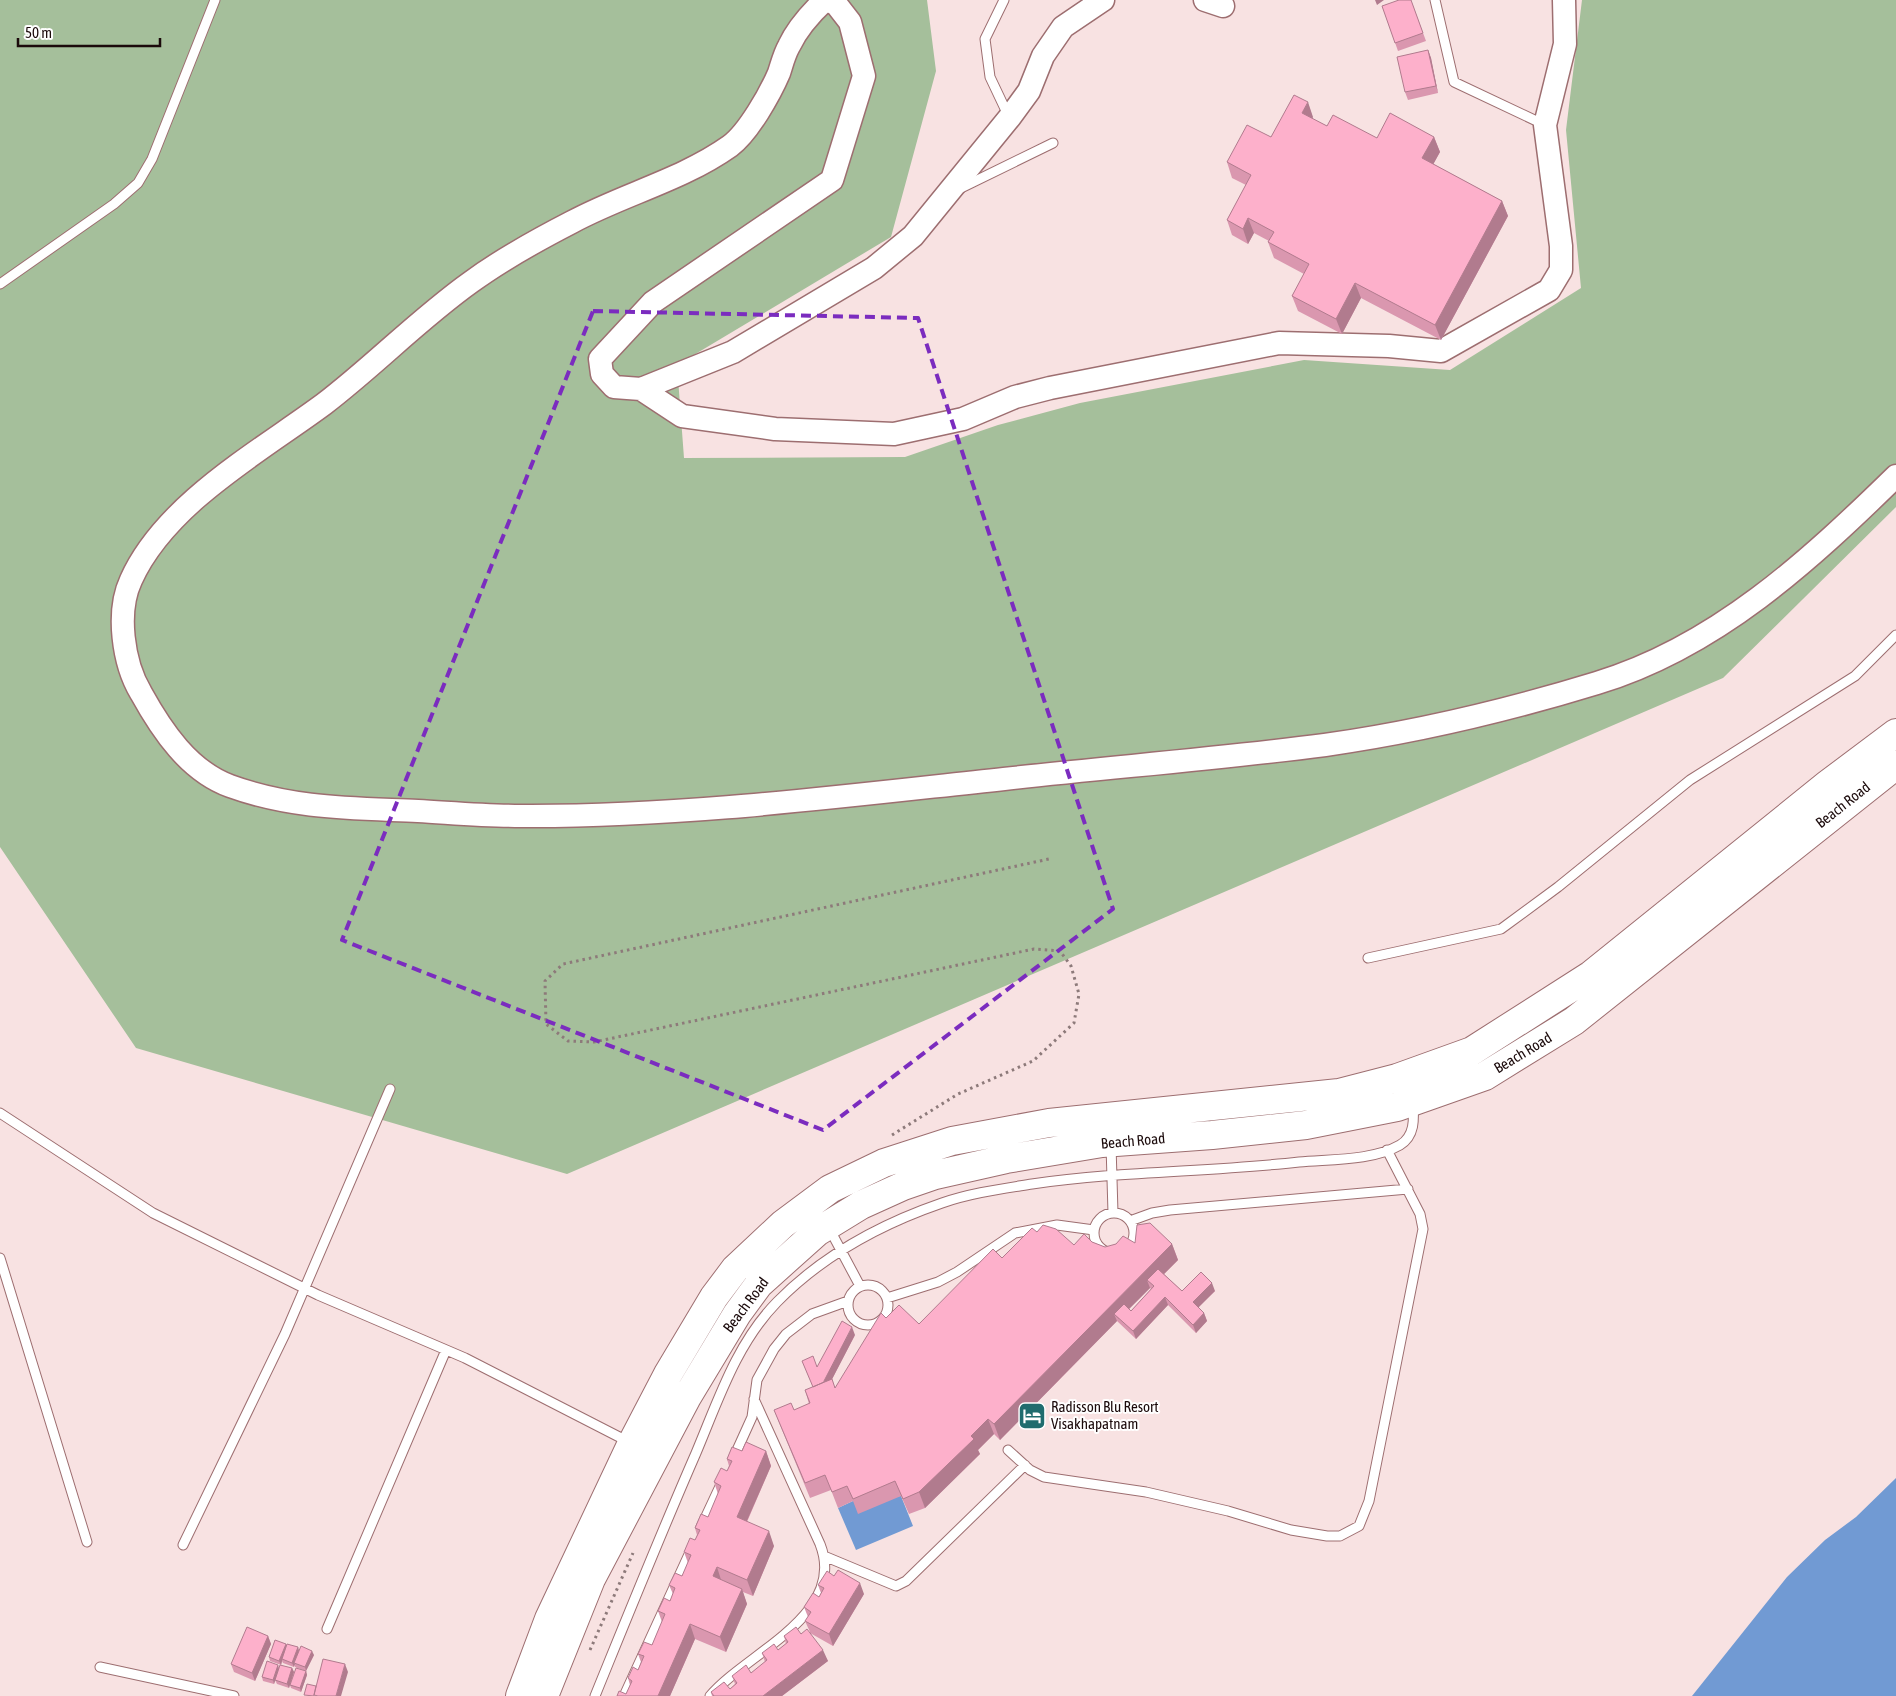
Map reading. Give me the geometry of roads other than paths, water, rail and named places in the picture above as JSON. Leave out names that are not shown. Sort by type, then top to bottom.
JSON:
[{"type":"main road","points":[[520,1696],[549,1619],[632,1443],[668,1374],[714,1297],[735,1269],[783,1224],[830,1189],[884,1163],[952,1141],[1049,1123],[1339,1093],[1397,1078],[1472,1051],[1591,975],[1828,784],[1896,733]]},
{"type":"main road","name":"Beach Road","points":[[544,1696],[591,1579],[686,1396],[737,1314],[759,1284],[817,1232],[861,1205],[903,1186],[935,1176],[1006,1159],[1111,1142],[1306,1125],[1413,1101],[1485,1076],[1574,1021],[1896,765]]},
{"type":"main road","points":[[1174,1109],[1174,1138]]},
{"type":"street","points":[[1103,0],[1063,27],[1043,56],[1029,91],[949,194],[913,236],[874,268],[733,352],[641,389],[614,387],[602,374],[600,359],[653,302],[832,180],[864,76],[850,22],[836,4],[825,0],[816,7],[791,40],[776,81],[738,141],[674,178],[575,220],[472,281],[327,401],[256,451],[169,522],[128,585],[123,615],[126,656],[137,688],[176,746],[200,771],[226,784],[295,804],[516,816],[622,814],[752,804],[1155,765],[1333,744],[1451,722],[1603,682],[1663,657],[1714,630],[1768,591],[1812,556],[1896,476]]},
{"type":"street","points":[[641,389],[682,416],[776,429],[894,434],[964,419],[1015,397],[1050,388],[1280,343],[1389,346],[1441,351],[1550,290],[1561,270],[1561,246],[1545,125],[1565,44],[1564,0]]},
{"type":"lane","points":[[0,284],[114,204],[138,183],[152,159],[215,0]]},
{"type":"lane","points":[[1004,0],[985,39],[990,77],[1010,117]]},
{"type":"lane","points":[[1435,0],[1454,82],[1545,125]]},
{"type":"lane","points":[[949,194],[1053,143]]},
{"type":"lane","points":[[1368,958],[1501,929],[1558,887],[1690,780],[1855,676],[1896,635]]},
{"type":"lane","points":[[183,1545],[285,1334],[390,1089]]},
{"type":"lane","points":[[595,1696],[660,1535],[738,1355],[776,1303],[806,1276],[843,1250],[904,1218],[969,1196],[1056,1181],[1112,1174],[1264,1166],[1364,1156],[1387,1150],[1401,1144],[1410,1136],[1414,1123],[1413,1101]]},
{"type":"lane","points":[[0,1113],[153,1213],[318,1295],[446,1350],[632,1443]]},
{"type":"lane","points":[[1111,1142],[1113,1213]]},
{"type":"lane","points":[[1008,1450],[1025,1465],[1044,1477],[1146,1492],[1228,1511],[1263,1523],[1311,1534],[1340,1536],[1359,1526],[1368,1501],[1423,1229],[1420,1214],[1387,1150]]},
{"type":"lane","points":[[1130,1221],[1152,1213],[1170,1210],[1408,1189]]},
{"type":"lane","points":[[1113,1213],[1119,1214],[1130,1221],[1134,1234],[1130,1246],[1118,1253],[1105,1252],[1096,1243],[1094,1230],[1100,1218],[1113,1213]]},
{"type":"lane","points":[[887,1298],[938,1282],[957,1272],[1015,1233],[1057,1225],[1094,1230]]},
{"type":"lane","points":[[828,1226],[843,1250],[860,1286]]},
{"type":"lane","points":[[0,1258],[87,1542]]},
{"type":"lane","points":[[873,1285],[884,1292],[887,1298],[887,1312],[884,1317],[872,1324],[859,1323],[854,1319],[848,1308],[848,1301],[855,1289],[860,1286],[873,1285]]},
{"type":"lane","points":[[699,1533],[746,1434],[752,1417],[757,1380],[764,1364],[786,1334],[812,1314],[848,1301]]},
{"type":"lane","points":[[327,1629],[446,1350]]},
{"type":"lane","points":[[710,1696],[799,1622],[818,1593],[826,1568],[824,1556],[754,1399]]},
{"type":"lane","points":[[824,1556],[891,1585],[902,1584],[1025,1465]]},
{"type":"lane","points":[[624,1696],[694,1542]]},
{"type":"lane","points":[[100,1667],[234,1696]]},
{"type":"water","points":[[1896,1478],[1896,1696],[1692,1696],[1787,1577],[1825,1540],[1856,1517]]},
{"type":"water","points":[[901,1496],[913,1526],[856,1550],[838,1508],[853,1501]]},
{"type":"place","name":"Radisson Blu Resort Visakhapatnam","points":[[1032,1416]]}]
